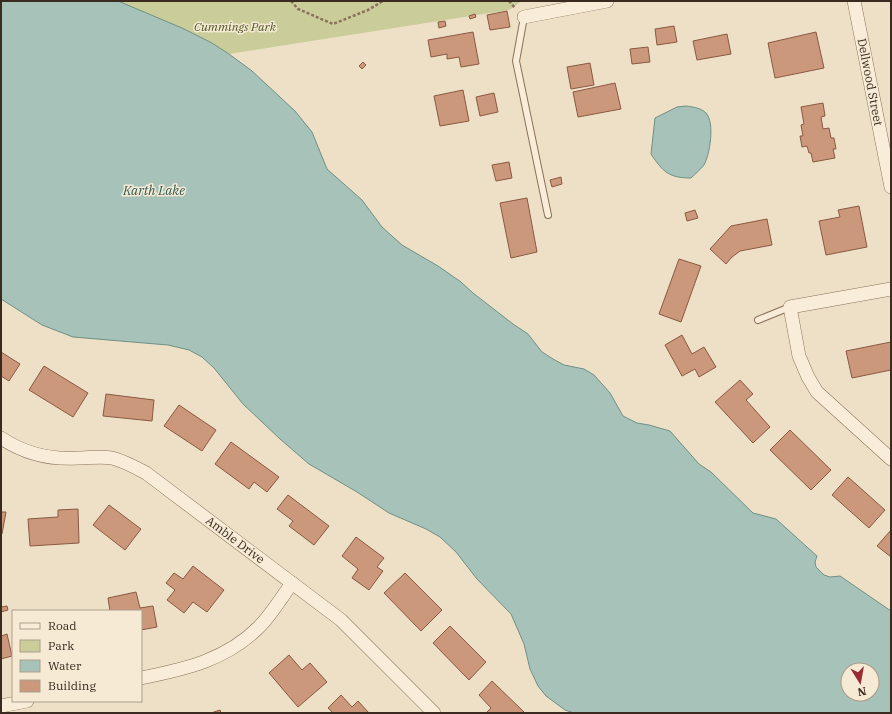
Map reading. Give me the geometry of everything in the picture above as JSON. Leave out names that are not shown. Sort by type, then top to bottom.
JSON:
[{"type":"street","points":[[524,16],[607,1]]},
{"type":"street","name":"Dellwood Street","points":[[854,1],[891,187]]},
{"type":"street","points":[[891,289],[790,307],[799,356],[808,377],[817,392],[891,459]]},
{"type":"street","name":"Amble Drive","points":[[1,438],[17,448],[35,455],[55,459],[111,458],[126,463],[146,473],[341,620],[434,713]]},
{"type":"street","points":[[142,678],[183,670],[226,652],[244,640],[260,626],[292,583]]},
{"type":"street","points":[[1,706],[22,702]]},
{"type":"lane","points":[[524,16],[516,61],[548,214]]},
{"type":"lane","points":[[758,320],[790,307]]},
{"type":"path","points":[[291,1],[298,9],[333,24],[368,10],[383,1]]},
{"type":"green space","name":"Cummings Park","points":[[118,1],[522,1],[509,10],[229,54],[212,43],[182,28]]},
{"type":"water","name":"Karth Lake","points":[[1,1],[118,1],[182,28],[212,43],[252,71],[295,111],[312,132],[327,169],[362,200],[382,227],[402,245],[438,266],[461,282],[473,293],[528,334],[542,352],[564,365],[584,369],[594,375],[610,393],[623,416],[637,423],[670,431],[699,464],[711,472],[753,513],[776,519],[817,556],[815,562],[816,567],[824,575],[830,577],[840,576],[891,611],[891,713],[574,713],[565,710],[546,696],[538,686],[530,669],[524,644],[511,614],[477,579],[456,552],[440,537],[426,529],[389,513],[309,464],[243,404],[214,368],[202,357],[189,350],[168,345],[73,337],[42,325],[1,299]]},
{"type":"water","points":[[677,107],[694,107],[706,113],[709,118],[711,131],[710,146],[704,165],[691,178],[677,177],[667,173],[651,154],[655,118]]},
{"type":"building","points":[[507,11],[510,27],[490,30],[487,15]]},
{"type":"building","points":[[475,14],[476,17],[470,19],[469,16]]},
{"type":"building","points":[[445,21],[446,26],[439,28],[438,22]]},
{"type":"building","points":[[674,26],[677,42],[657,45],[655,29]]},
{"type":"building","points":[[473,32],[479,64],[461,67],[459,57],[447,59],[447,54],[431,57],[428,40]]},
{"type":"building","points":[[816,32],[824,68],[775,78],[768,43]]},
{"type":"building","points":[[727,34],[731,54],[697,60],[693,41]]},
{"type":"building","points":[[648,47],[650,62],[632,64],[630,49]]},
{"type":"building","points":[[363,62],[366,65],[362,69],[359,66]]},
{"type":"building","points":[[590,63],[594,85],[571,89],[567,67]]},
{"type":"building","points":[[615,83],[621,109],[578,117],[573,92]]},
{"type":"building","points":[[463,90],[469,121],[440,126],[434,96]]},
{"type":"building","points":[[494,93],[498,112],[480,116],[476,97]]},
{"type":"building","points":[[823,103],[825,116],[821,117],[823,129],[829,128],[831,138],[834,138],[836,149],[833,149],[835,158],[813,162],[811,153],[809,153],[807,146],[802,147],[800,136],[803,136],[801,125],[804,124],[801,107]]},
{"type":"building","points":[[509,162],[512,178],[496,181],[492,165]]},
{"type":"building","points":[[561,177],[562,184],[552,187],[550,180]]},
{"type":"building","points":[[527,198],[537,252],[511,258],[500,203]]},
{"type":"building","points":[[859,206],[867,247],[826,255],[819,221],[840,217],[838,210]]},
{"type":"building","points":[[695,210],[698,218],[687,221],[685,213]]},
{"type":"building","points":[[767,219],[772,245],[740,251],[726,264],[710,249],[731,226]]},
{"type":"building","points":[[679,259],[701,266],[681,322],[659,314]]},
{"type":"building","points":[[682,335],[692,354],[704,347],[716,367],[699,377],[695,369],[682,376],[665,345]]},
{"type":"building","points":[[891,342],[891,370],[852,378],[846,351]]},
{"type":"building","points":[[1,352],[20,364],[9,381],[1,376]]},
{"type":"building","points":[[44,366],[88,393],[73,417],[29,390]]},
{"type":"building","points":[[740,380],[753,394],[746,400],[770,427],[753,443],[715,402]]},
{"type":"building","points":[[106,394],[154,400],[152,421],[103,416]]},
{"type":"building","points":[[179,405],[216,430],[202,451],[164,426]]},
{"type":"building","points":[[790,430],[831,470],[811,490],[770,450]]},
{"type":"building","points":[[231,442],[279,477],[267,492],[254,482],[249,489],[215,464]]},
{"type":"building","points":[[848,477],[885,510],[869,528],[832,495]]},
{"type":"building","points":[[288,495],[329,526],[314,545],[289,526],[293,521],[277,509]]},
{"type":"building","points":[[109,505],[141,529],[125,550],[93,525]]},
{"type":"building","points":[[78,509],[79,543],[30,546],[28,519],[58,517],[58,510]]},
{"type":"building","points":[[1,512],[6,512],[2,534],[1,534]]},
{"type":"building","points":[[891,530],[891,557],[877,546]]},
{"type":"building","points":[[356,537],[384,558],[377,567],[383,571],[369,590],[352,578],[358,569],[342,556]]},
{"type":"building","points":[[193,566],[224,590],[207,612],[193,602],[184,613],[167,600],[175,590],[166,583],[174,573],[183,579]]},
{"type":"building","points":[[405,573],[442,610],[421,631],[384,593]]},
{"type":"building","points":[[136,592],[140,608],[153,606],[157,627],[142,630],[142,610],[110,610],[108,598]]},
{"type":"building","points":[[7,606],[8,610],[1,612],[1,607]]},
{"type":"building","points":[[450,626],[486,662],[469,680],[433,643]]},
{"type":"building","points":[[7,634],[12,656],[1,659],[1,636]]},
{"type":"building","points":[[289,655],[302,670],[310,663],[327,682],[298,707],[269,673]]},
{"type":"building","points":[[492,681],[525,713],[488,713],[487,712],[491,708],[479,695]]},
{"type":"building","points":[[341,695],[352,707],[358,701],[369,713],[333,713],[328,708]]},
{"type":"building","points":[[220,710],[221,713],[211,713]]}]
